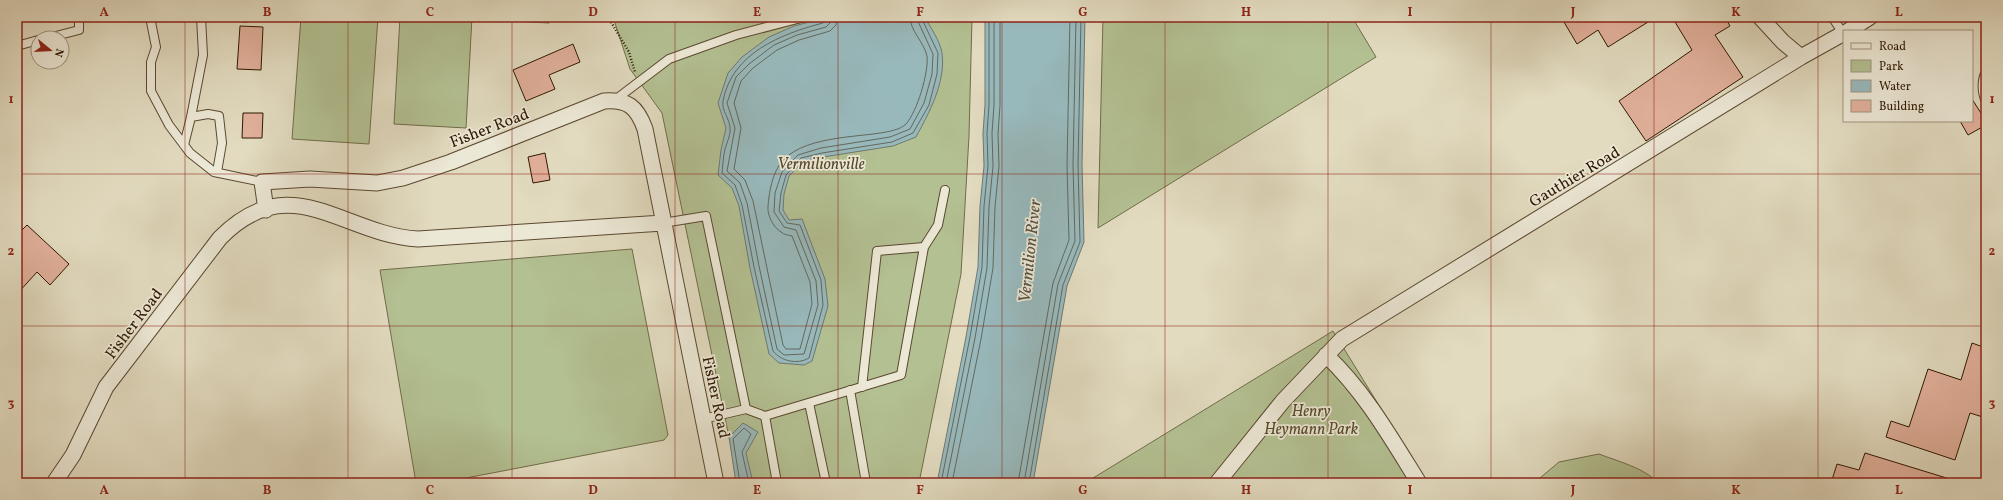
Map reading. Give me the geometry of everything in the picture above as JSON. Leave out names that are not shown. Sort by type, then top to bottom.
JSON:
[{"type":"street","points":[[1760,17],[1783,42],[1801,57]]},
{"type":"street","points":[[1850,30],[1870,17]]},
{"type":"street","name":"Gauthier Road","points":[[1217,483],[1283,400],[1342,339],[1368,321],[1651,150],[1801,57],[1843,34]]},
{"type":"street","name":"Fisher Road","points":[[262,182],[310,179],[377,183],[403,178],[451,162],[604,101],[615,100],[632,106],[642,120],[645,129],[716,483]]},
{"type":"street","points":[[262,182],[266,210]]},
{"type":"street","name":"Fisher Road","points":[[54,483],[73,455],[106,387],[220,238],[242,219],[266,210],[290,206],[308,207],[336,214],[384,233],[403,238],[418,239],[663,224]]},
{"type":"street","points":[[1326,355],[1344,372],[1377,417],[1418,483]]},
{"type":"lane","points":[[70,32],[79,30],[79,17]]},
{"type":"lane","points":[[150,17],[156,47],[152,62],[151,91],[169,125],[190,153],[217,172],[262,182]]},
{"type":"lane","points":[[184,145],[203,56],[202,17]]},
{"type":"lane","points":[[615,100],[669,59],[736,34],[804,17]]},
{"type":"lane","points":[[1835,18],[1843,31]]},
{"type":"lane","points":[[17,46],[30,42]]},
{"type":"lane","points":[[1986,72],[1984,76],[1982,95],[1986,101]]},
{"type":"lane","points":[[191,117],[208,114],[219,116],[222,143],[217,172]]},
{"type":"lane","points":[[703,419],[746,408],[764,416],[901,375],[924,247],[938,225],[945,190]]},
{"type":"lane","points":[[663,224],[706,216],[746,408]]},
{"type":"lane","points":[[862,387],[877,251],[924,247]]},
{"type":"lane","points":[[850,390],[866,483]]},
{"type":"lane","points":[[809,403],[826,483]]},
{"type":"lane","points":[[764,416],[777,483]]},
{"type":"path","points":[[608,17],[629,52],[639,82]]},
{"type":"green space","points":[[301,17],[378,17],[369,144],[292,139]]},
{"type":"green space","points":[[400,17],[472,17],[466,128],[394,124]]},
{"type":"green space","points":[[477,17],[549,17],[549,23],[476,19]]},
{"type":"green space","name":"Vermilionville","points":[[613,17],[972,17],[969,136],[961,274],[919,483],[744,483],[729,437],[662,113],[630,69]]},
{"type":"green space","points":[[1103,17],[1352,17],[1376,57],[1098,228]]},
{"type":"green space","points":[[632,249],[668,435],[664,440],[440,483],[416,483],[380,270]]},
{"type":"green space","name":"Henry Heymann Park","points":[[1333,331],[1427,483],[1085,483]]},
{"type":"green space","points":[[1599,454],[1639,469],[1653,478],[1657,483],[1534,483],[1559,462]]},
{"type":"water","points":[[829,17],[924,17],[941,48],[943,64],[939,86],[935,97],[916,137],[893,146],[823,157],[803,162],[789,176],[784,194],[783,210],[789,220],[802,219],[825,279],[828,306],[812,361],[804,365],[779,363],[769,354],[750,268],[739,206],[732,188],[718,175],[721,150],[726,128],[718,103],[728,73],[742,57],[769,37],[794,26]]},
{"type":"water","name":"Vermilion River","points":[[985,17],[1085,17],[1082,165],[1084,242],[1067,286],[1033,483],[937,483],[966,337],[978,267],[980,206],[984,166],[983,133],[985,105]]},
{"type":"water","points":[[743,423],[758,432],[746,453],[753,483],[736,483],[729,437]]},
{"type":"building","points":[[1561,17],[1656,17],[1608,47],[1598,30],[1577,44]]},
{"type":"building","points":[[1672,17],[1725,17],[1730,26],[1715,35],[1743,77],[1646,141],[1619,101],[1692,50]]},
{"type":"building","points":[[240,26],[263,27],[261,70],[237,69]]},
{"type":"building","points":[[573,44],[580,62],[549,75],[555,89],[526,101],[513,70]]},
{"type":"building","points":[[1973,101],[1986,121],[1986,125],[1968,135],[1961,122],[1973,122]]},
{"type":"building","points":[[243,113],[263,113],[262,138],[242,138]]},
{"type":"building","points":[[545,153],[550,180],[533,183],[528,157]]},
{"type":"building","points":[[27,225],[69,264],[50,285],[37,272],[17,294],[17,235]]},
{"type":"building","points":[[1972,343],[1986,348],[1986,418],[1970,413],[1955,460],[1886,437],[1891,421],[1909,427],[1928,369],[1961,380]]},
{"type":"building","points":[[1865,453],[1953,480],[1953,483],[1831,483],[1837,464],[1859,470]]}]
